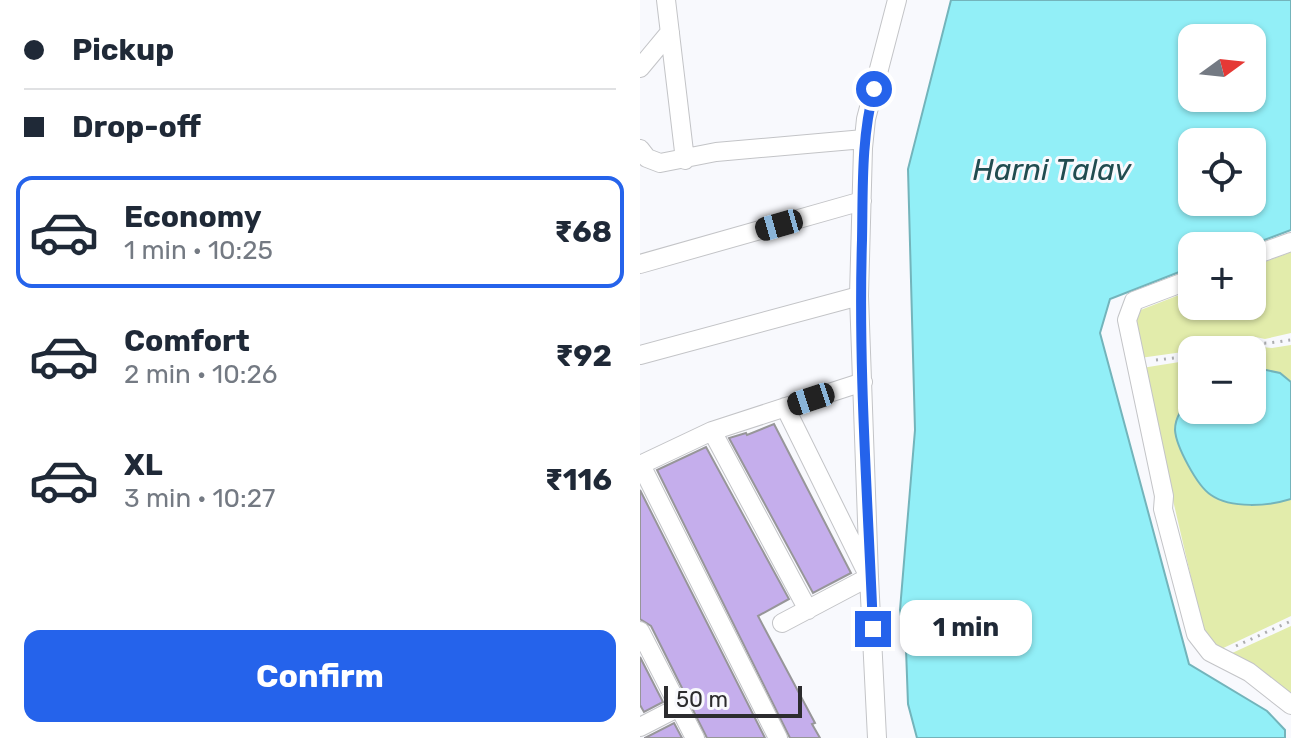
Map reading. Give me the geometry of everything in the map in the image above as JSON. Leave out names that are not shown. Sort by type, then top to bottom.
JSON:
[{"type":"street","points":[[666,0],[685,160]]},
{"type":"street","points":[[877,738],[859,296],[866,119],[897,0]]},
{"type":"street","points":[[640,68],[670,32]]},
{"type":"street","points":[[640,149],[647,158],[660,163],[716,152],[864,139]]},
{"type":"street","points":[[640,264],[862,201]]},
{"type":"street","points":[[1266,251],[1291,242]]},
{"type":"street","points":[[1178,284],[1134,301],[1127,320],[1164,496],[1163,509],[1196,634],[1210,652],[1249,672],[1291,705]]},
{"type":"street","points":[[640,355],[859,296]]},
{"type":"street","points":[[778,738],[640,465],[712,431],[863,382]]},
{"type":"street","points":[[785,407],[869,577]]},
{"type":"street","points":[[712,431],[808,610]]},
{"type":"street","points":[[782,623],[869,577]]},
{"type":"street","points":[[640,631],[695,738]]},
{"type":"street","points":[[640,727],[679,707]]},
{"type":"path","points":[[1266,343],[1291,340]]},
{"type":"path","points":[[1136,363],[1178,358]]},
{"type":"path","points":[[1217,655],[1291,621]]},
{"type":"green space","points":[[1291,252],[1291,333],[1266,339],[1266,336],[1178,336],[1178,353],[1140,358],[1134,317],[1138,311],[1178,295],[1178,320],[1266,320],[1266,262]]},
{"type":"green space","points":[[1291,345],[1291,616],[1217,651],[1205,637],[1142,368],[1178,362],[1178,424],[1266,424],[1266,347]]},
{"type":"green space","points":[[1291,626],[1291,696],[1230,654]]},
{"type":"water","name":"Harni Talav","points":[[951,0],[1291,0],[1291,230],[1266,239],[1266,232],[1178,232],[1178,272],[1110,299],[1100,333],[1189,664],[1267,711],[1285,730],[1285,738],[917,738],[908,704],[906,649],[900,610],[915,430],[908,169]]},
{"type":"water","points":[[1266,370],[1280,373],[1291,382],[1291,499],[1250,505],[1229,503],[1211,495],[1188,465],[1179,446],[1175,425],[1178,416],[1178,424],[1266,424]]},
{"type":"building","points":[[774,424],[851,573],[813,593],[729,438],[747,435]]},
{"type":"building","points":[[706,447],[789,599],[758,616],[820,738],[790,738],[657,470]]},
{"type":"building","points":[[640,490],[765,738],[707,738],[651,626],[640,619]]},
{"type":"building","points":[[640,657],[663,702],[644,712],[640,705]]},
{"type":"building","points":[[674,723],[682,738],[645,738]]},
{"type":"route","points":[[873,629],[859,296],[863,148],[874,89]]}]
